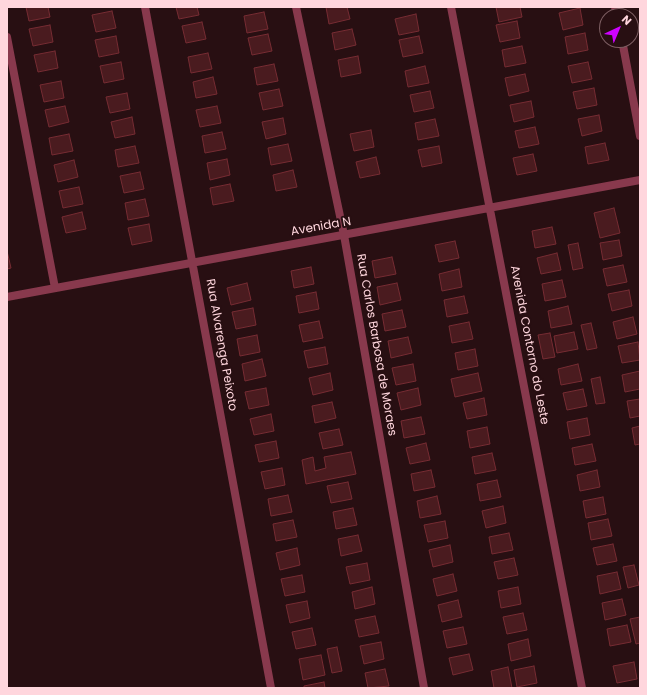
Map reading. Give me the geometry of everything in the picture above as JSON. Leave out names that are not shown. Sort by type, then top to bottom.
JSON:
[{"type":"street","name":"Rua Alvarenga Peixoto","points":[[145,7],[271,688]]},
{"type":"street","name":"Rua Carlos Barbosa de Moraes","points":[[296,7],[344,235],[424,688]]},
{"type":"street","name":"Avenida Contorno do Leste","points":[[451,7],[582,688]]},
{"type":"street","points":[[7,37],[55,288]]},
{"type":"street","points":[[624,48],[640,136]]},
{"type":"street","name":"Avenida N","points":[[7,297],[640,180]]},
{"type":"building","points":[[26,7],[48,7],[50,17],[29,21]]},
{"type":"building","points":[[176,7],[197,7],[199,15],[179,19]]},
{"type":"building","points":[[326,7],[347,7],[350,19],[329,24]]},
{"type":"building","points":[[496,7],[520,7],[522,17],[499,22]]},
{"type":"building","points":[[580,8],[583,25],[563,30],[559,13]]},
{"type":"building","points":[[112,11],[116,28],[96,32],[92,15]]},
{"type":"building","points":[[264,12],[268,29],[247,33],[244,16]]},
{"type":"building","points":[[416,14],[419,31],[399,35],[395,19]]},
{"type":"building","points":[[517,21],[520,38],[500,42],[496,25]]},
{"type":"building","points":[[202,22],[206,39],[186,43],[182,26]]},
{"type":"building","points":[[50,25],[53,42],[33,46],[29,29]]},
{"type":"building","points":[[352,29],[356,45],[335,50],[332,33]]},
{"type":"building","points":[[585,33],[588,50],[568,54],[565,37]]},
{"type":"building","points":[[268,34],[272,51],[252,55],[248,38]]},
{"type":"building","points":[[116,36],[119,53],[99,57],[95,40]]},
{"type":"building","points":[[419,36],[423,53],[403,57],[399,40]]},
{"type":"building","points":[[522,46],[526,63],[505,67],[502,50]]},
{"type":"building","points":[[55,51],[58,68],[38,72],[34,55]]},
{"type":"building","points":[[208,53],[212,69],[191,73],[188,57]]},
{"type":"building","points":[[358,56],[361,73],[341,77],[338,60]]},
{"type":"building","points":[[121,62],[124,79],[104,83],[100,66]]},
{"type":"building","points":[[588,62],[592,79],[572,83],[568,66]]},
{"type":"building","points":[[274,64],[278,81],[257,85],[254,68]]},
{"type":"building","points":[[425,66],[429,83],[408,87],[405,71]]},
{"type":"building","points":[[525,74],[529,91],[509,96],[505,78]]},
{"type":"building","points":[[213,77],[217,94],[196,98],[193,82]]},
{"type":"building","points":[[61,81],[64,98],[44,102],[40,85]]},
{"type":"building","points":[[594,88],[597,105],[577,109],[573,92]]},
{"type":"building","points":[[279,89],[283,106],[263,110],[259,93]]},
{"type":"building","points":[[430,91],[434,108],[414,112],[410,95]]},
{"type":"building","points":[[127,93],[130,109],[110,113],[106,97]]},
{"type":"building","points":[[531,101],[534,117],[514,122],[510,105]]},
{"type":"building","points":[[65,106],[69,122],[49,127],[45,110]]},
{"type":"building","points":[[217,106],[221,123],[200,127],[196,110]]},
{"type":"building","points":[[599,115],[602,131],[582,136],[578,119]]},
{"type":"building","points":[[132,117],[135,134],[115,138],[111,122]]},
{"type":"building","points":[[283,118],[286,134],[266,139],[262,122]]},
{"type":"building","points":[[435,119],[439,136],[418,140],[415,123]]},
{"type":"building","points":[[535,127],[539,144],[519,148],[515,131]]},
{"type":"building","points":[[371,130],[374,147],[354,151],[350,134]]},
{"type":"building","points":[[222,132],[226,149],[205,153],[202,136]]},
{"type":"building","points":[[69,134],[73,151],[52,155],[49,138]]},
{"type":"building","points":[[605,143],[609,160],[588,164],[585,147]]},
{"type":"building","points":[[288,144],[292,161],[271,165],[268,148]]},
{"type":"building","points":[[135,146],[139,163],[118,167],[115,150]]},
{"type":"building","points":[[439,146],[442,163],[422,167],[418,150]]},
{"type":"building","points":[[533,154],[537,171],[517,175],[513,158]]},
{"type":"building","points":[[376,157],[380,174],[360,178],[356,162]]},
{"type":"building","points":[[227,159],[230,175],[210,180],[207,163]]},
{"type":"building","points":[[74,160],[78,177],[58,182],[54,165]]},
{"type":"building","points":[[293,170],[297,187],[276,191],[273,175]]},
{"type":"building","points":[[140,172],[144,189],[124,193],[120,176]]},
{"type":"building","points":[[230,184],[234,201],[213,205],[210,188]]},
{"type":"building","points":[[79,187],[83,204],[63,208],[59,191]]},
{"type":"building","points":[[145,199],[149,216],[128,220],[125,203]]},
{"type":"building","points":[[614,208],[620,233],[600,238],[594,213]]},
{"type":"building","points":[[82,212],[86,229],[66,233],[62,217]]},
{"type":"building","points":[[149,224],[152,241],[132,245],[128,228]]},
{"type":"building","points":[[552,227],[556,244],[535,248],[532,231]]},
{"type":"building","points":[[619,240],[622,256],[603,260],[600,243]]},
{"type":"building","points":[[455,241],[459,258],[439,262],[435,245]]},
{"type":"building","points":[[578,243],[583,268],[573,270],[568,245]]},
{"type":"building","points":[[7,251],[11,268],[7,269]]},
{"type":"building","points":[[557,253],[561,270],[541,274],[537,258]]},
{"type":"building","points":[[392,257],[396,274],[375,278],[372,261]]},
{"type":"building","points":[[623,265],[627,282],[607,286],[603,269]]},
{"type":"building","points":[[311,267],[314,284],[294,288],[291,271]]},
{"type":"building","points":[[459,269],[462,287],[442,291],[439,274]]},
{"type":"building","points":[[562,280],[566,297],[545,301],[542,284]]},
{"type":"building","points":[[247,283],[251,300],[231,305],[227,288]]},
{"type":"building","points":[[397,283],[401,300],[380,305],[377,287]]},
{"type":"building","points":[[629,290],[632,306],[612,311],[608,294]]},
{"type":"building","points":[[316,292],[319,309],[299,313],[296,296]]},
{"type":"building","points":[[464,296],[468,313],[447,317],[444,300]]},
{"type":"building","points":[[568,306],[572,324],[551,328],[548,311]]},
{"type":"building","points":[[253,308],[256,325],[236,329],[232,312]]},
{"type":"building","points":[[402,310],[406,327],[385,331],[382,314]]},
{"type":"building","points":[[633,317],[637,334],[617,339],[613,322]]},
{"type":"building","points":[[319,321],[323,338],[303,342],[299,325]]},
{"type":"building","points":[[469,322],[473,339],[452,343],[449,326]]},
{"type":"building","points":[[591,323],[597,348],[587,350],[581,325]]},
{"type":"building","points":[[574,332],[578,349],[557,353],[554,336]]},
{"type":"building","points":[[550,333],[555,357],[543,359],[538,335]]},
{"type":"building","points":[[257,335],[260,352],[240,356],[237,339]]},
{"type":"building","points":[[408,337],[412,353],[391,358],[388,341]]},
{"type":"building","points":[[638,342],[640,360],[622,363],[618,346]]},
{"type":"building","points":[[325,347],[328,364],[308,368],[304,351]]},
{"type":"building","points":[[475,349],[478,366],[458,370],[455,353]]},
{"type":"building","points":[[262,359],[266,376],[245,381],[242,364]]},
{"type":"building","points":[[413,364],[416,381],[396,385],[392,368]]},
{"type":"building","points":[[578,364],[582,381],[561,385],[558,369]]},
{"type":"building","points":[[640,371],[640,389],[625,392],[622,375]]},
{"type":"building","points":[[330,373],[333,390],[313,395],[309,378]]},
{"type":"building","points":[[478,373],[482,391],[455,397],[451,379]]},
{"type":"building","points":[[600,377],[605,403],[596,404],[591,379]]},
{"type":"building","points":[[266,388],[269,405],[249,409],[245,392]]},
{"type":"building","points":[[418,388],[421,405],[401,410],[397,393]]},
{"type":"building","points":[[583,389],[587,406],[567,410],[563,393]]},
{"type":"building","points":[[484,398],[487,415],[467,419],[463,403]]},
{"type":"building","points":[[640,399],[640,416],[630,418],[627,401]]},
{"type":"building","points":[[332,402],[336,418],[315,423],[312,406]]},
{"type":"building","points":[[271,414],[274,431],[254,435],[250,419]]},
{"type":"building","points":[[421,417],[425,434],[404,438],[401,421]]},
{"type":"building","points":[[587,418],[590,435],[570,439],[567,422]]},
{"type":"building","points":[[640,426],[640,444],[635,445],[632,428]]},
{"type":"building","points":[[487,427],[490,444],[470,448],[467,431]]},
{"type":"building","points":[[339,429],[343,445],[323,449],[319,433]]},
{"type":"building","points":[[276,441],[279,458],[259,462],[255,445]]},
{"type":"building","points":[[426,443],[430,460],[410,464],[406,448]]},
{"type":"building","points":[[592,444],[596,461],[575,465],[572,448]]},
{"type":"building","points":[[351,452],[356,474],[306,484],[302,460],[313,457],[315,471],[326,468],[324,457]]},
{"type":"building","points":[[492,453],[496,470],[475,474],[472,457]]},
{"type":"building","points":[[282,468],[285,485],[265,489],[261,472]]},
{"type":"building","points":[[431,470],[435,487],[414,491],[411,474]]},
{"type":"building","points":[[597,470],[600,487],[580,491],[577,475]]},
{"type":"building","points":[[497,480],[501,497],[480,501],[477,484]]},
{"type":"building","points":[[348,482],[352,499],[331,503],[327,486]]},
{"type":"building","points":[[288,495],[292,512],[271,516],[268,499]]},
{"type":"building","points":[[437,496],[441,514],[420,518],[417,501]]},
{"type":"building","points":[[603,497],[606,514],[586,518],[583,501]]},
{"type":"building","points":[[503,506],[506,523],[486,528],[482,511]]},
{"type":"building","points":[[353,508],[357,525],[336,529],[333,512]]},
{"type":"building","points":[[608,519],[612,536],[591,540],[588,523]]},
{"type":"building","points":[[293,520],[297,537],[276,541],[273,524]]},
{"type":"building","points":[[445,521],[448,538],[428,542],[424,525]]},
{"type":"building","points":[[509,533],[513,550],[492,554],[489,537]]},
{"type":"building","points":[[358,535],[362,551],[341,556],[338,539]]},
{"type":"building","points":[[613,544],[617,561],[597,565],[593,548]]},
{"type":"building","points":[[450,545],[453,562],[433,567],[429,550]]},
{"type":"building","points":[[297,548],[300,565],[280,570],[276,553]]},
{"type":"building","points":[[514,558],[518,575],[498,579],[494,562]]},
{"type":"building","points":[[367,563],[370,580],[350,584],[346,567]]},
{"type":"building","points":[[634,565],[639,585],[628,588],[623,567]]},
{"type":"building","points":[[617,572],[621,589],[600,594],[597,576]]},
{"type":"building","points":[[453,574],[457,591],[437,596],[433,579]]},
{"type":"building","points":[[302,575],[305,592],[285,596],[281,579]]},
{"type":"building","points":[[372,587],[375,604],[355,609],[352,592]]},
{"type":"building","points":[[518,587],[521,604],[501,608],[498,591]]},
{"type":"building","points":[[622,599],[626,615],[605,620],[602,603]]},
{"type":"building","points":[[458,600],[462,617],[442,622],[438,605]]},
{"type":"building","points":[[307,601],[310,618],[290,623],[286,605]]},
{"type":"building","points":[[523,613],[527,630],[507,634],[503,617]]},
{"type":"building","points":[[375,616],[379,633],[359,637],[355,620]]},
{"type":"building","points":[[640,617],[640,643],[636,644],[630,619]]},
{"type":"building","points":[[627,625],[631,642],[610,646],[607,629]]},
{"type":"building","points":[[463,627],[467,644],[447,648],[443,631]]},
{"type":"building","points":[[312,628],[316,645],[296,649],[292,632]]},
{"type":"building","points":[[528,639],[531,656],[511,661],[508,644]]},
{"type":"building","points":[[381,642],[384,659],[364,664],[360,646]]},
{"type":"building","points":[[337,647],[342,671],[332,673],[327,649]]},
{"type":"building","points":[[469,654],[473,670],[453,675],[449,658]]},
{"type":"building","points":[[321,655],[325,675],[303,680],[299,659]]},
{"type":"building","points":[[634,662],[637,679],[617,683],[613,666]]},
{"type":"building","points":[[534,666],[537,683],[517,687],[514,670]]},
{"type":"building","points":[[508,667],[512,688],[494,688],[491,671]]},
{"type":"building","points":[[385,669],[389,686],[368,688],[365,673]]},
{"type":"building","points":[[324,682],[325,688],[304,688],[304,686]]}]
